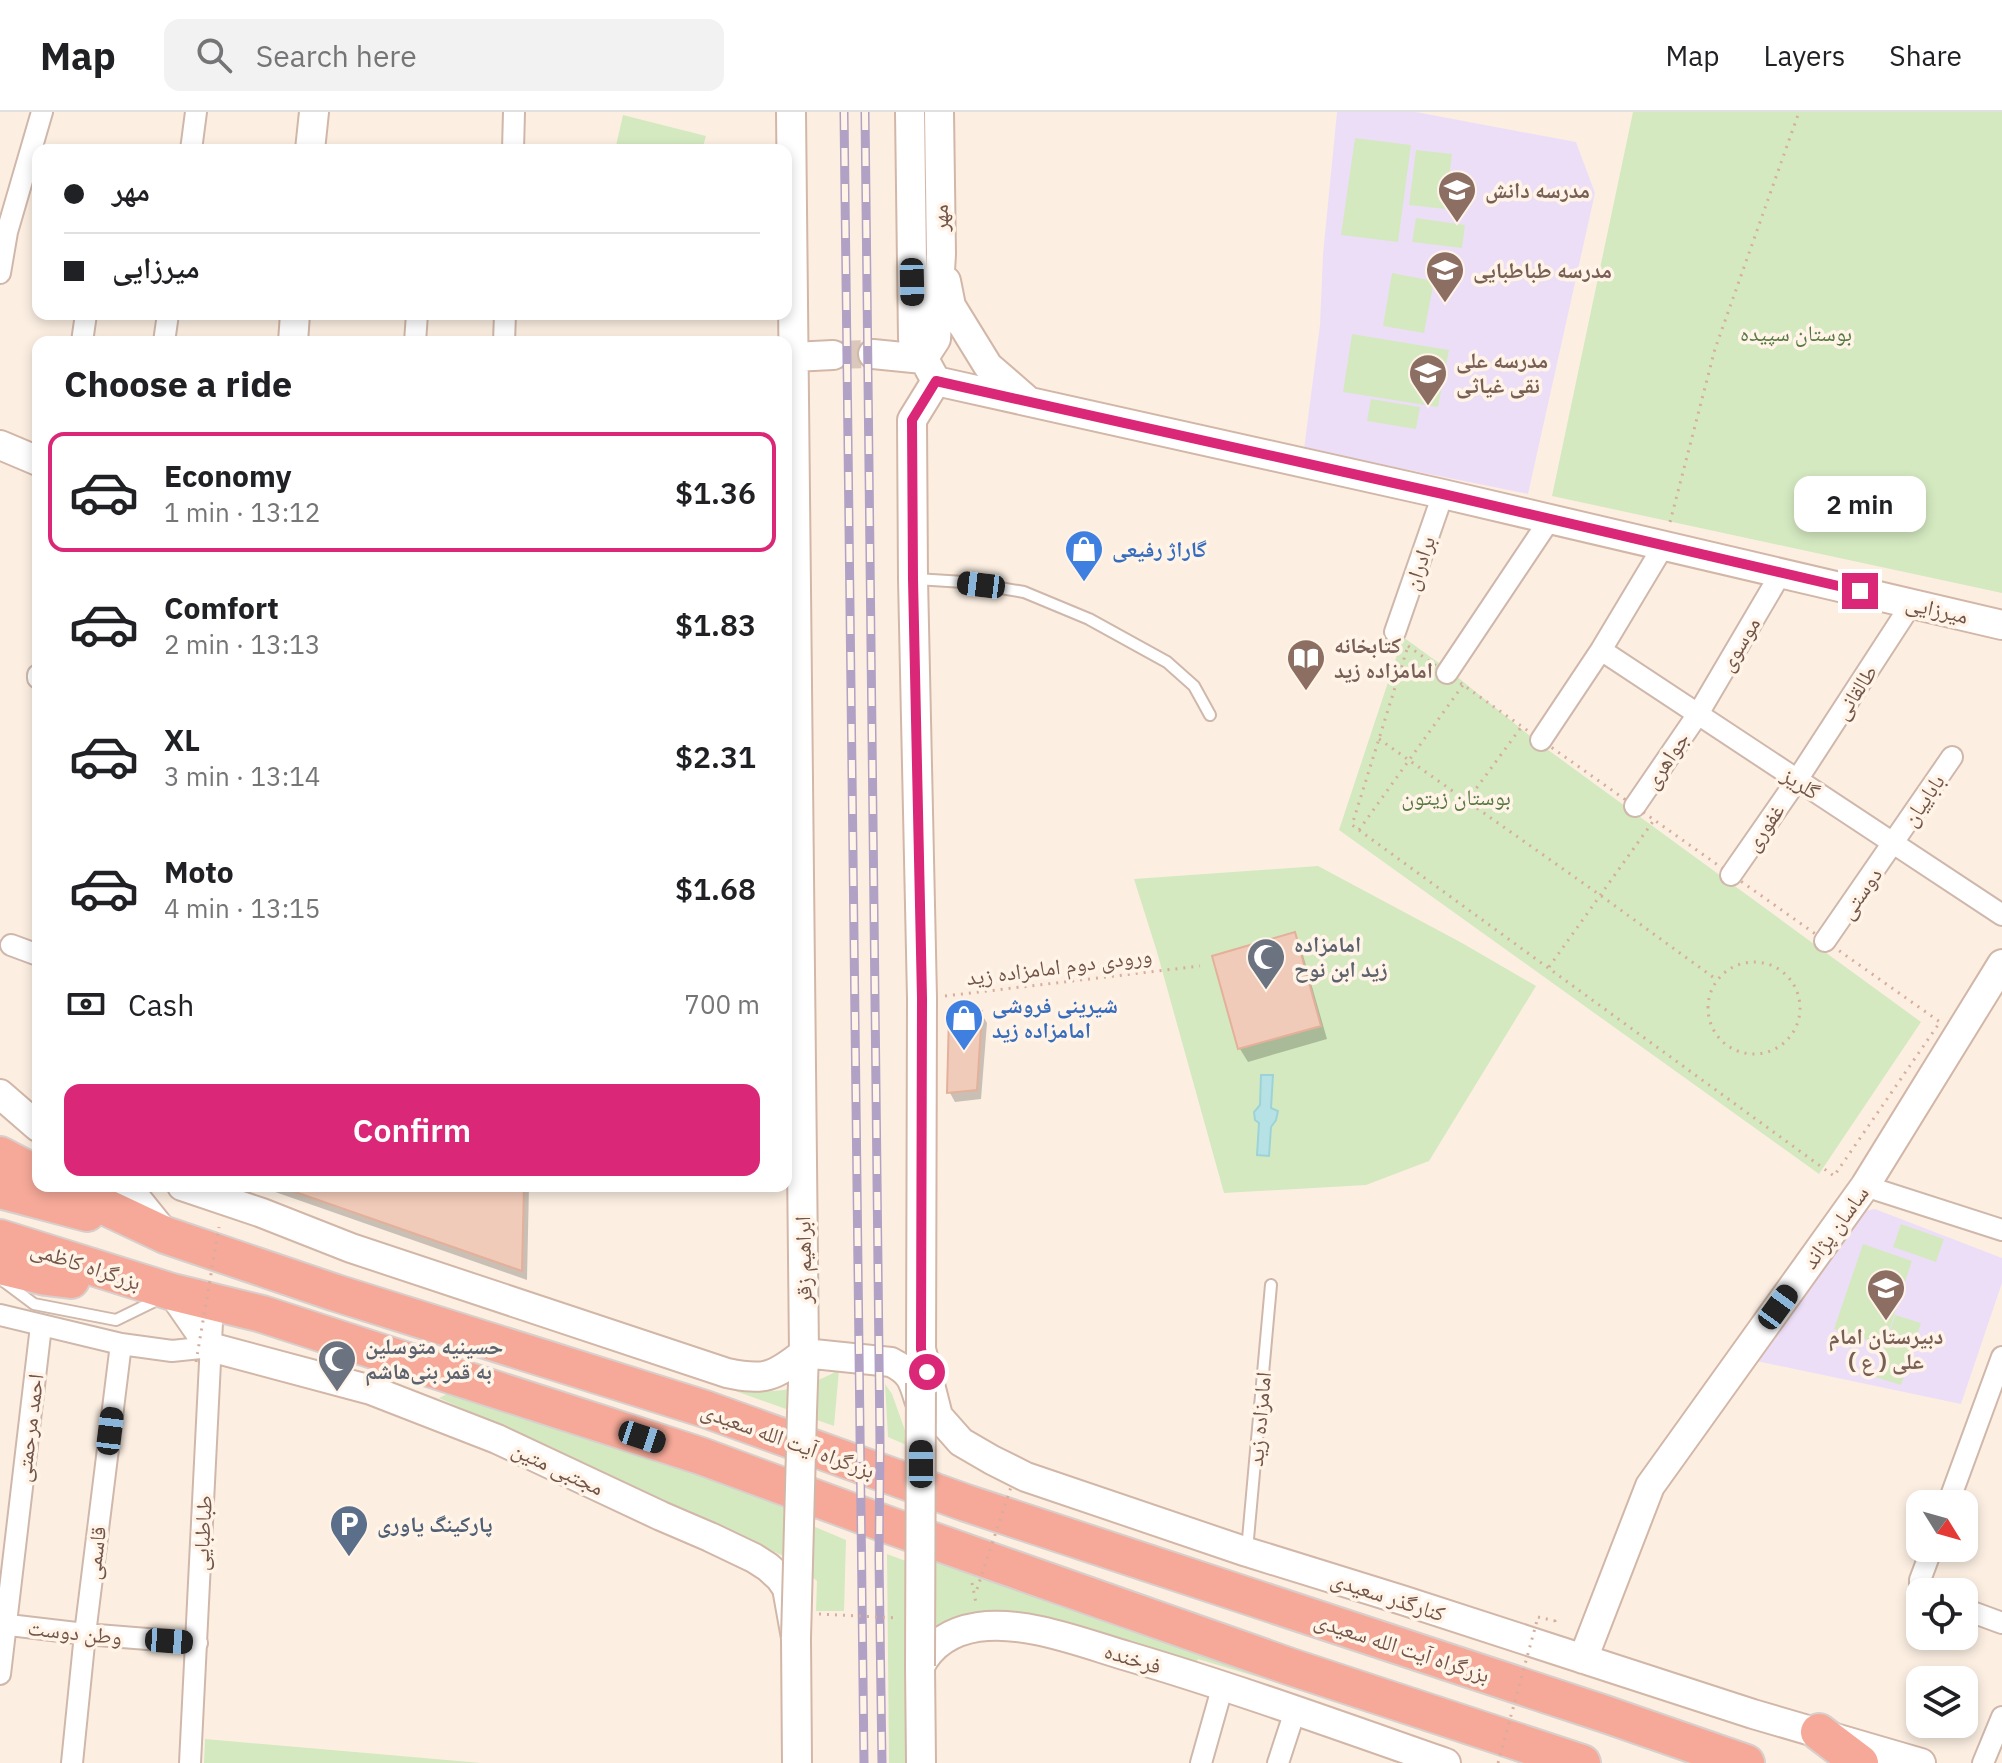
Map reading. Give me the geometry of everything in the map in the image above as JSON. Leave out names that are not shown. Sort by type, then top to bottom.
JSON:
[{"type":"highway","points":[[0,1155],[32,1172]]},
{"type":"highway","points":[[0,1190],[165,1235]]},
{"type":"highway","name":"بزرگراه آیت الله سعیدی","points":[[74,1192],[165,1235],[336,1293],[705,1409],[966,1503],[1746,1763]]},
{"type":"highway","name":"بزرگراه کاظمی","points":[[0,1238],[172,1292]]},
{"type":"highway","points":[[0,1266],[46,1277],[172,1292]]},
{"type":"highway","name":"بزرگراه آیت الله سعیدی","points":[[172,1292],[262,1314],[701,1456],[1291,1667],[1582,1763]]},
{"type":"highway","points":[[1819,1732],[1860,1763]]},
{"type":"street","points":[[33,144],[42,112]]},
{"type":"street","points":[[192,144],[196,112]]},
{"type":"street","points":[[311,144],[314,112]]},
{"type":"street","points":[[513,144],[514,112]]},
{"type":"street","name":"ابراهیم زقر","points":[[791,112],[791,144]]},
{"type":"street","name":"مهر","points":[[910,112],[913,339],[930,370]]},
{"type":"street","name":"مهر","points":[[921,1349],[922,998],[912,420],[930,370],[936,339],[941,254],[939,112]]},
{"type":"street","points":[[0,273],[7,232],[32,146]]},
{"type":"street","name":"ابراهیم زقر","points":[[792,234],[792,532]]},
{"type":"street","points":[[941,254],[951,306],[963,328],[988,366],[1029,402]]},
{"type":"street","name":"میرزایی","points":[[873,354],[1029,402],[1443,494],[2002,625]]},
{"type":"street","points":[[793,357],[833,355]]},
{"type":"street","points":[[0,445],[32,458]]},
{"type":"street","name":"برادران","points":[[1395,632],[1443,494]]},
{"type":"street","points":[[1455,679],[1550,519]]},
{"type":"street","points":[[1541,740],[1601,650],[1664,545]]},
{"type":"street","name":"موسوی","points":[[1698,714],[1781,573]]},
{"type":"street","name":"طالقانی","points":[[1797,780],[1912,603]]},
{"type":"street","name":"گلریز","points":[[1601,650],[2002,915]]},
{"type":"street","name":"جواهری","points":[[1635,806],[1698,714]]},
{"type":"street","name":"باباییان","points":[[1894,844],[1952,757]]},
{"type":"street","name":"ابراهیم زقر","points":[[792,758],[804,1353],[796,1638]]},
{"type":"street","name":"غفوری","points":[[1731,875],[1797,780]]},
{"type":"street","name":"دوستی","points":[[1825,941],[1894,844]]},
{"type":"street","points":[[11,945],[32,953]]},
{"type":"street","name":"ساسان پژاند","points":[[1583,1659],[1650,1486],[1865,1186],[2002,964]]},
{"type":"street","points":[[6,1099],[32,1115]]},
{"type":"street","points":[[6,1099],[32,1122]]},
{"type":"street","points":[[1865,1186],[2002,1230]]},
{"type":"street","points":[[130,1192],[165,1235]]},
{"type":"street","points":[[215,1192],[394,1263],[727,1373],[763,1378],[783,1370],[804,1353],[891,1362],[904,1368],[913,1381],[922,1413],[937,1443],[975,1462],[992,1460]]},
{"type":"street","points":[[172,1292],[203,1354]]},
{"type":"street","name":"طباطبایی","points":[[190,1763],[197,1643],[203,1354],[213,1302]]},
{"type":"street","points":[[0,1315],[121,1344],[203,1354]]},
{"type":"street","name":"احمد مرحمتی","points":[[0,1674],[3,1624],[41,1326]]},
{"type":"street","name":"قاسمی","points":[[72,1763],[121,1344]]},
{"type":"street","points":[[921,1349],[921,1763]]},
{"type":"street","name":"کنارگذر سعیدی","points":[[921,1349],[938,1416],[961,1442],[1026,1477],[1247,1552],[1753,1714],[1921,1763]]},
{"type":"street","name":"مجتبی متین","points":[[203,1354],[385,1395],[497,1439],[754,1558],[780,1578],[787,1588],[796,1638],[797,1763]]},
{"type":"street","points":[[1953,1490],[2002,1357]]},
{"type":"street","points":[[1978,1614],[2002,1623]]},
{"type":"street","name":"وطن دوست","points":[[3,1624],[197,1643]]},
{"type":"street","name":"فرخنده","points":[[920,1666],[927,1652],[958,1632],[980,1626],[1018,1627],[1223,1685],[1446,1763]]},
{"type":"street","points":[[1201,1763],[1223,1685]]},
{"type":"street","points":[[1278,1763],[1295,1711]]},
{"type":"street","points":[[1983,1763],[2002,1717]]},
{"type":"lane","points":[[913,579],[964,582],[1024,592],[1089,619],[1167,662],[1194,686],[1210,715]]},
{"type":"lane","points":[[0,1279],[34,1304],[116,1320],[172,1292]]},
{"type":"lane","name":"امامزاده زید","points":[[1247,1552],[1271,1285]]},
{"type":"path","points":[[1664,545],[1715,349],[1799,112]]},
{"type":"path","points":[[1408,646],[1522,726],[1940,1022],[1834,1176],[1352,825],[1408,646]]},
{"type":"path","points":[[1359,830],[1409,761],[1455,679]]},
{"type":"path","points":[[1467,801],[1522,726]]},
{"type":"path","points":[[1379,739],[1717,980]]},
{"type":"path","points":[[1548,968],[1654,820]]},
{"type":"path","points":[[1753,961],[1774,965],[1790,978],[1800,996],[1800,1017],[1792,1036],[1776,1050],[1755,1055],[1735,1051],[1718,1038],[1709,1020],[1708,999],[1717,980],[1733,967],[1753,961]]},
{"type":"path","name":"ورودی دوم امامزاده زید","points":[[922,998],[1200,966]]},
{"type":"path","points":[[203,1354],[219,1227]]},
{"type":"path","points":[[977,1589],[1011,1487]]},
{"type":"path","points":[[814,1614],[900,1618]]},
{"type":"path","points":[[1498,1763],[1538,1617],[1555,1621]]},
{"type":"shaded area","points":[[1337,112],[1416,112],[1576,142],[1595,193],[1528,494],[1304,449],[1320,325],[1323,254]]},
{"type":"shaded area","name":"دبیرستان امام علی ( ع )","points":[[1875,1209],[2002,1258],[2002,1283],[1961,1404],[1756,1361],[1863,1211]]},
{"type":"green space","name":"بوستان سپیده","points":[[1633,112],[2002,112],[2002,593],[1552,496]]},
{"type":"green space","points":[[623,115],[706,136],[704,144],[616,144]]},
{"type":"green space","points":[[1355,138],[1411,145],[1398,242],[1341,235]]},
{"type":"green space","points":[[1416,150],[1452,154],[1445,209],[1409,205]]},
{"type":"green space","points":[[1416,218],[1465,225],[1462,248],[1412,242]]},
{"type":"green space","points":[[1392,273],[1434,281],[1424,333],[1383,326]]},
{"type":"green space","points":[[1352,334],[1449,350],[1438,407],[1343,392]]},
{"type":"green space","points":[[1371,399],[1420,407],[1416,429],[1367,421]]},
{"type":"green space","name":"بوستان زیتون","points":[[1403,637],[1540,744],[1921,1022],[1819,1174],[1339,830]]},
{"type":"green space","points":[[1318,866],[1536,986],[1429,1161],[1366,1185],[1224,1193],[1134,879]]},
{"type":"green space","points":[[1901,1224],[1944,1239],[1936,1262],[1893,1247]]},
{"type":"green space","points":[[1863,1244],[1912,1261],[1884,1346],[1834,1329]]},
{"type":"green space","points":[[1895,1315],[1921,1323],[1901,1385],[1875,1377]]},
{"type":"green space","points":[[839,1370],[834,1426],[710,1382],[754,1391],[776,1391],[809,1384]]},
{"type":"green space","points":[[885,1384],[892,1394],[911,1447],[888,1437]]},
{"type":"green space","points":[[451,1392],[651,1456],[804,1511],[801,1521],[846,1540],[844,1611],[816,1611],[817,1581],[790,1559],[439,1398]]},
{"type":"green space","points":[[887,1554],[930,1570],[934,1559],[1231,1657],[1288,1686],[1198,1659],[1195,1664],[982,1615],[945,1621],[936,1630],[911,1763],[889,1763]]},
{"type":"green space","points":[[205,1739],[481,1763],[204,1763]]},
{"type":"water","points":[[1261,1075],[1273,1075],[1271,1108],[1278,1111],[1271,1127],[1269,1156],[1257,1155],[1259,1123],[1255,1120],[1254,1112],[1260,1105]]},
{"type":"building","name":"امامزاده زید ابن نوح","points":[[1295,932],[1321,1026],[1238,1049],[1212,956]]},
{"type":"building","name":"شیرینی فروشی امامزاده زید","points":[[982,1011],[977,1090],[947,1093],[949,1015]]},
{"type":"building","points":[[295,1192],[524,1192],[522,1271]]},
{"type":"tunnel","points":[[833,355],[873,354]]},
{"type":"railway","points":[[844,112],[864,1763]]},
{"type":"railway","points":[[865,112],[882,1763]]},
{"type":"place","name":"مدرسه دانش","points":[[1457,224]]},
{"type":"place","name":"مدرسه طباطبایی","points":[[1445,304]]},
{"type":"place","name":"مدرسه علی نقی غیاثی","points":[[1428,407]]},
{"type":"place","name":"گاراژ رفیعی","points":[[1084,583]]},
{"type":"place","name":"کتابخانه امامزاده زید","points":[[1306,692]]},
{"type":"place","name":"امامزاده زید ابن نوح","points":[[1266,991]]},
{"type":"place","name":"شیرینی فروشی امامزاده زید","points":[[964,1052]]},
{"type":"place","name":"دبیرستان امام علی ( ع )","points":[[1886,1322]]},
{"type":"place","name":"حسینیه متوسلین به قمر بنی‌هاشم","points":[[337,1393]]},
{"type":"place","name":"پارکینگ یاوری","points":[[349,1558]]},
{"type":"route","points":[[927,1372],[921,1349],[922,998],[912,420],[936,381],[1860,591]]}]
